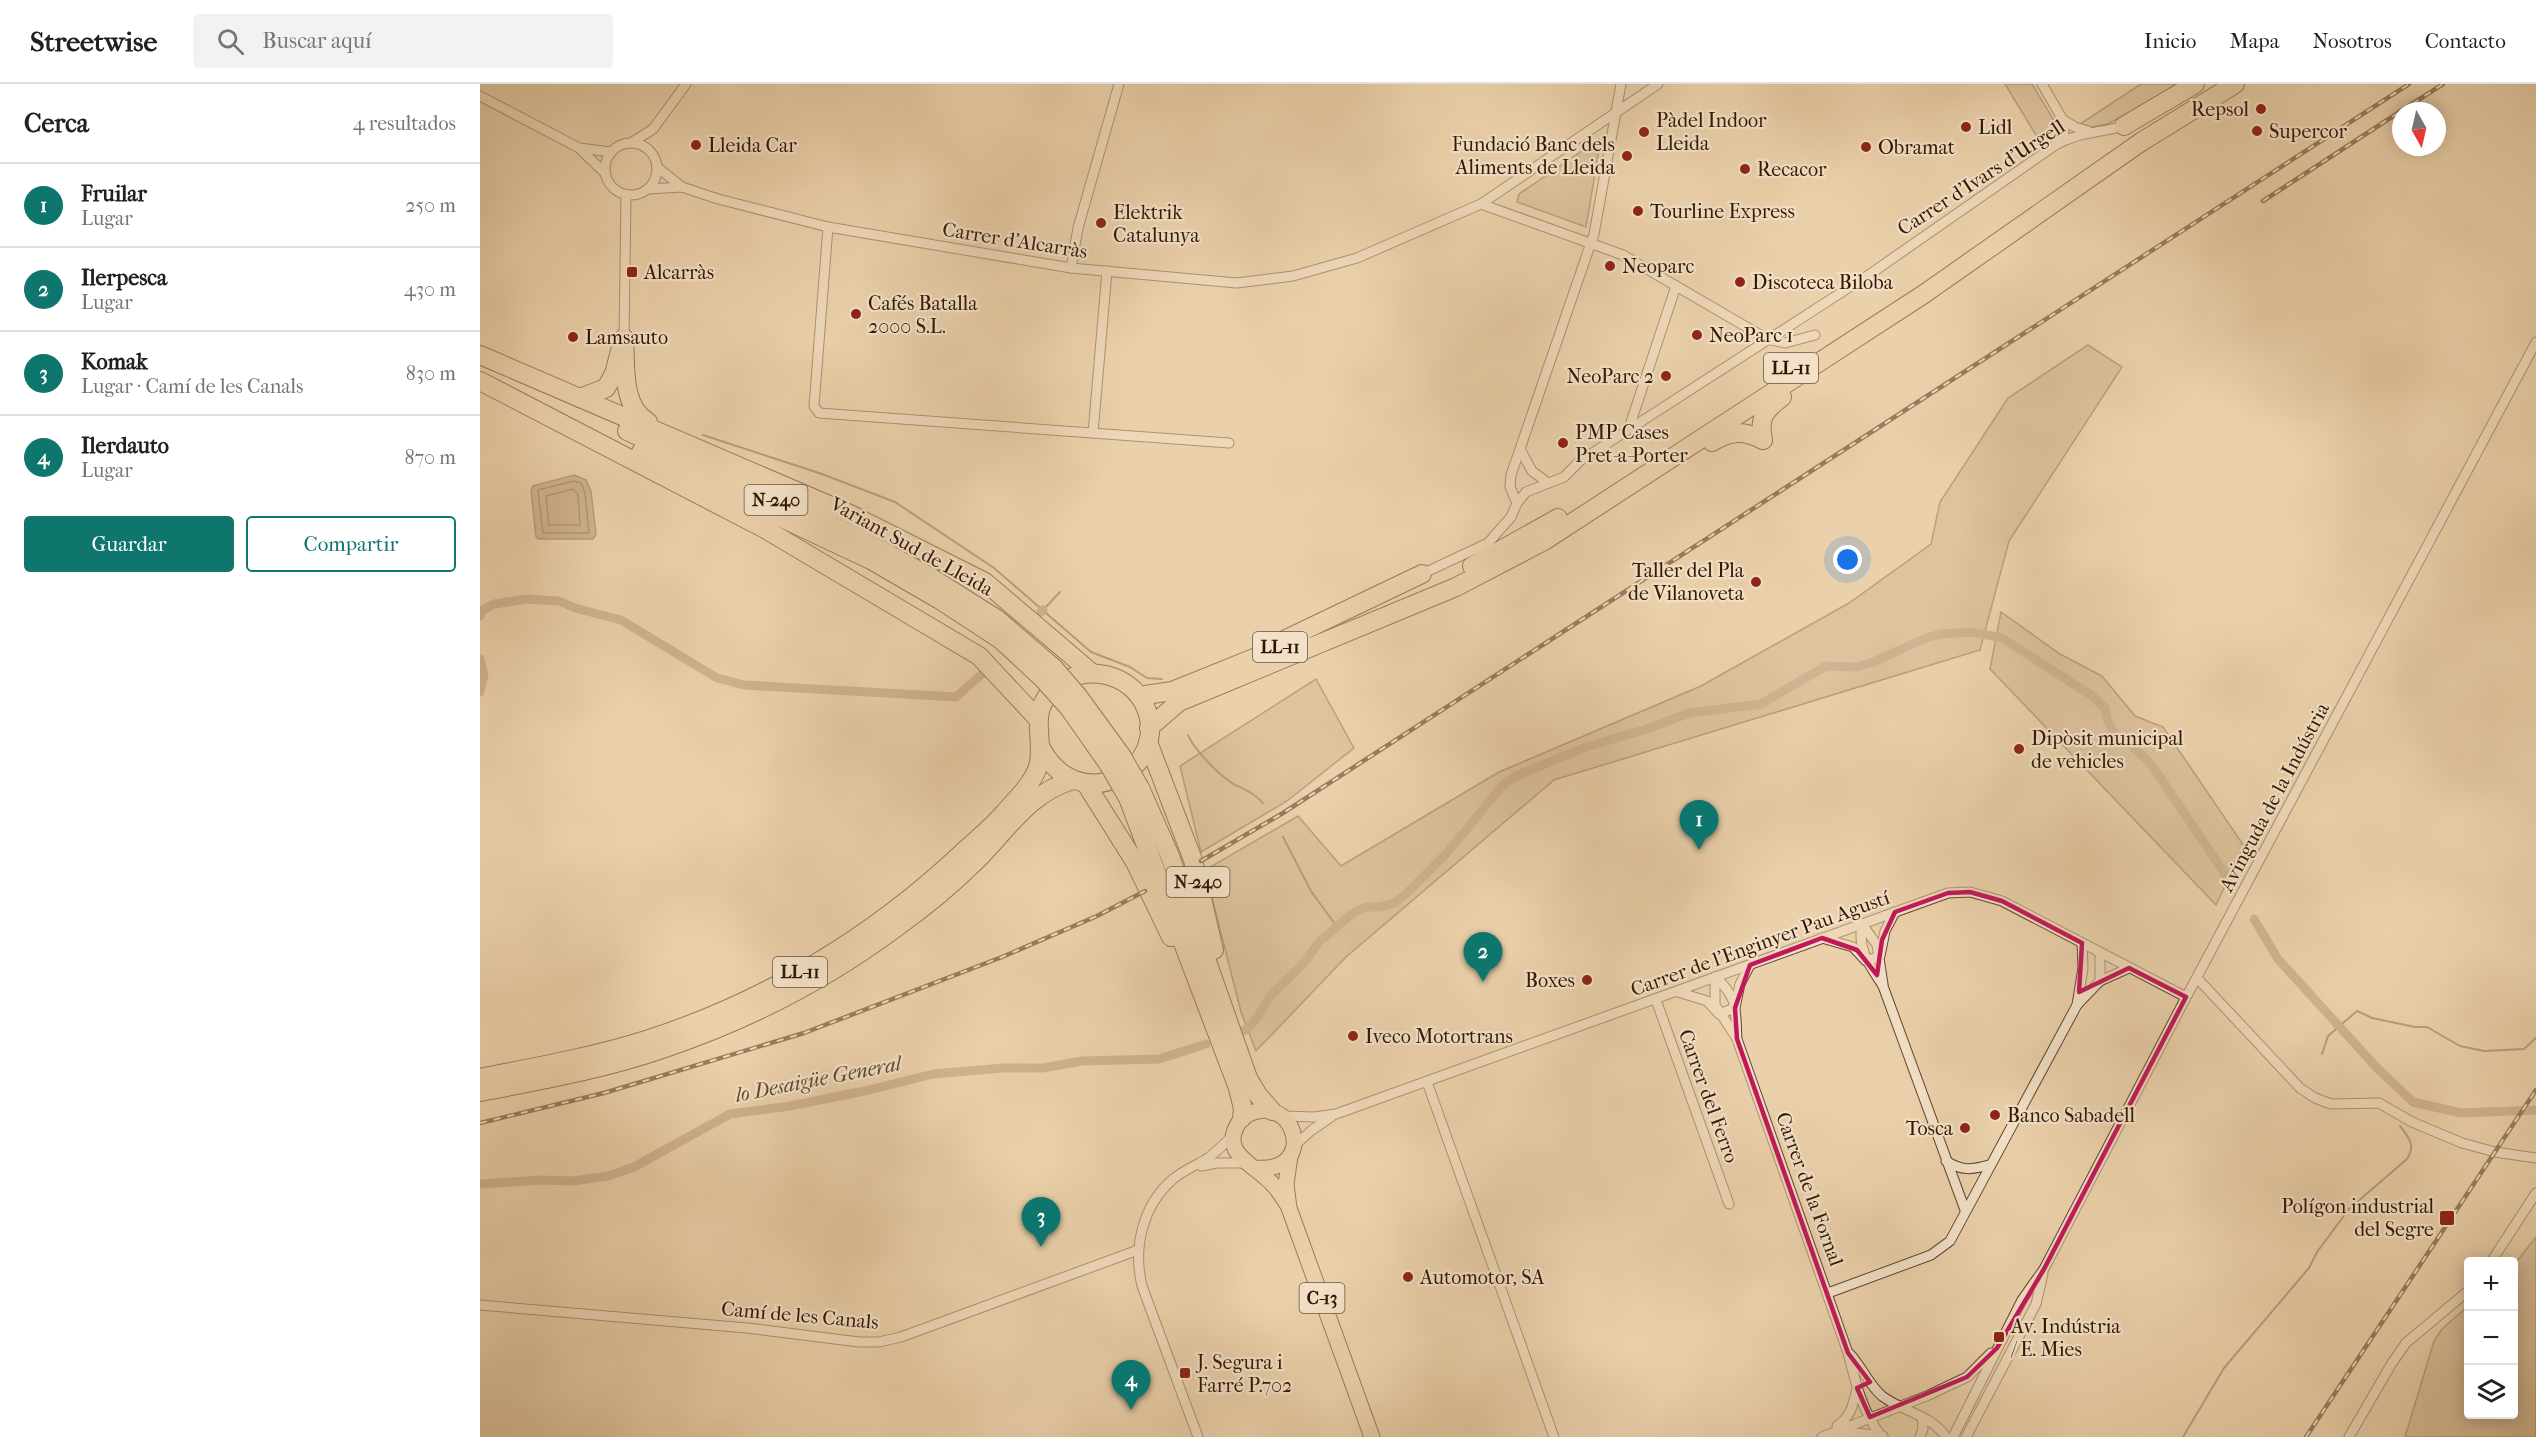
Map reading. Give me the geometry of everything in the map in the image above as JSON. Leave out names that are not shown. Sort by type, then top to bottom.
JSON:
[{"type":"highway","points":[[2124,126],[2195,84]]},
{"type":"highway","name":"LL-11","points":[[1139,696],[1172,691],[1446,579],[1538,530],[1840,336],[2133,134],[2211,84]]},
{"type":"highway","name":"LL-11","points":[[480,1092],[584,1071],[664,1048],[716,1029],[820,979],[899,927],[955,881],[1008,829],[1035,798],[1056,785],[1079,782],[1106,783],[1125,775],[1139,760],[1149,735],[1179,702],[1399,612],[1505,563],[1544,541],[1924,294],[2141,142],[2235,84]]},
{"type":"highway","points":[[580,398],[606,388],[614,374],[624,338]]},
{"type":"highway","points":[[624,338],[630,403],[638,417],[678,440]]},
{"type":"highway","name":"N-240","points":[[480,355],[850,514],[986,582],[1092,673]]},
{"type":"highway","name":"Variant Sud de Lleida","points":[[480,363],[859,538],[932,578],[997,619],[1073,702],[1115,760],[1134,793]]},
{"type":"highway","points":[[1664,463],[1690,456],[1730,434],[1746,432],[1762,440],[1761,420],[1767,408],[1806,379],[1815,365]]},
{"type":"highway","name":"N-240","points":[[480,381],[765,529],[979,656],[1038,719]]},
{"type":"highway","name":"Variant Sud de Lleida","points":[[480,381],[679,469],[871,560],[940,600],[1048,673]]},
{"type":"highway","points":[[480,391],[566,426]]},
{"type":"highway","points":[[1241,661],[1422,574]]},
{"type":"highway","points":[[1038,719],[1048,696],[1057,686],[1068,679],[1092,673],[1119,679],[1139,696],[1145,706],[1149,735]]},
{"type":"highway","name":"LL-11","points":[[480,1078],[603,1052],[645,1040],[756,996],[825,959],[888,916],[944,870],[1002,815],[1033,778],[1039,764],[1038,719]]},
{"type":"highway","name":"N-240","points":[[1149,735],[1193,860],[1224,1031]]},
{"type":"highway","points":[[1040,746],[1053,766],[1079,782]]},
{"type":"highway","name":"N-240","points":[[1079,782],[1135,862],[1253,1089],[1276,1113]]},
{"type":"highway","name":"N-240","points":[[1134,793],[1158,874],[1224,1031]]},
{"type":"highway","name":"N-240","points":[[1134,793],[1170,856],[1224,1031],[1241,1098],[1238,1125]]},
{"type":"main road","points":[[1238,1125],[1257,1110],[1276,1113],[1290,1126],[1292,1151],[1275,1167],[1250,1165]]},
{"type":"main road","name":"C-13","points":[[1238,1125],[1237,1152],[1274,1185],[1289,1208]]},
{"type":"main road","name":"C-13","points":[[1292,1151],[1286,1184],[1289,1208],[1372,1437]]},
{"type":"street","points":[[653,129],[649,151],[657,167],[655,179],[648,189],[638,194],[626,195],[616,191],[608,183],[605,173],[606,162],[611,152],[653,129],[686,84]]},
{"type":"street","points":[[1071,268],[1078,228],[1119,84]]},
{"type":"street","points":[[1517,503],[1509,481],[1592,242],[1621,84]]},
{"type":"street","name":"Carrer d'Alcarràs","points":[[657,167],[682,187],[718,199],[828,227],[1071,268],[1237,283],[1293,276],[1356,258],[1481,204],[1659,84]]},
{"type":"street","points":[[2042,84],[2063,120],[2064,135],[2057,144]]},
{"type":"street","points":[[480,96],[579,148],[605,173]]},
{"type":"street","points":[[2063,120],[2075,127],[2093,131]]},
{"type":"street","name":"Carrer d'Ivars d'Urgell","points":[[1422,574],[1488,543],[1511,517],[1517,503],[1526,492],[1564,477],[1580,461],[1873,272],[2057,144],[2078,134],[2124,126]]},
{"type":"street","points":[[631,143],[649,151]]},
{"type":"street","points":[[579,148],[611,152]]},
{"type":"street","name":"Carrer d'Alcarràs","points":[[648,189],[682,187]]},
{"type":"street","points":[[624,338],[626,195]]},
{"type":"street","points":[[1481,204],[1623,255],[1767,339],[1794,343],[1815,335]]},
{"type":"street","points":[[828,227],[815,410],[823,414],[1229,443]]},
{"type":"street","points":[[1093,433],[1107,271]]},
{"type":"street","points":[[1629,428],[1676,286]]},
{"type":"street","name":"Avinguda de la Indústria","points":[[1953,1437],[2022,1300],[2044,1269],[2186,997],[2536,342]]},
{"type":"street","points":[[1521,451],[1532,471],[1548,483]]},
{"type":"street","name":"Carrer de l'Enginyer Pau Agustí","points":[[1276,1113],[1314,1117],[1336,1114],[1948,893],[1970,892],[2001,901],[2186,997]]},
{"type":"street","points":[[1880,956],[1885,931],[1895,912]]},
{"type":"street","points":[[1862,924],[1875,940],[1880,956],[1883,986]]},
{"type":"street","points":[[1862,924],[1861,942],[1866,961]]},
{"type":"street","points":[[1822,938],[1853,947],[1883,986],[1965,1210]]},
{"type":"street","points":[[2077,1005],[2083,968],[2082,943]]},
{"type":"street","points":[[2083,968],[2100,953]]},
{"type":"street","points":[[2100,953],[2100,981]]},
{"type":"street","points":[[1866,961],[1880,956]]},
{"type":"street","name":"Carrer de la Fornal","points":[[1735,1008],[1740,984],[1750,965]]},
{"type":"street","points":[[1828,1293],[1931,1256],[1950,1241],[2077,1005],[2100,981],[2128,968]]},
{"type":"street","name":"Carrer de la Fornal","points":[[1715,977],[1731,993],[1735,1008],[1737,1039],[1828,1293],[1857,1388],[1870,1417],[1883,1436]]},
{"type":"street","name":"Carrer de la Fornal","points":[[1715,977],[1714,996],[1719,1014]]},
{"type":"street","points":[[2197,978],[2300,1088],[2315,1098],[2339,1105],[2379,1104],[2412,1122],[2462,1143],[2536,1158]]},
{"type":"street","name":"Carrer de la Fornal","points":[[1678,992],[1707,1001],[1737,1039]]},
{"type":"street","name":"Carrer del Ferro","points":[[1656,1000],[1729,1204]]},
{"type":"street","points":[[1719,1014],[1735,1008]]},
{"type":"street","points":[[1427,1082],[1554,1437]]},
{"type":"street","name":"Carrer de l'Enginyer Pau Agustí","points":[[1292,1151],[1318,1125],[1336,1114]]},
{"type":"street","points":[[1197,1437],[1142,1286],[1138,1269],[1138,1250],[1141,1232],[1153,1204],[1172,1180],[1213,1154],[1238,1125]]},
{"type":"street","points":[[1947,1161],[1957,1168],[1966,1170],[1989,1165]]},
{"type":"street","points":[[1187,1170],[1217,1163],[1250,1165]]},
{"type":"street","points":[[2494,1257],[2536,1192]]},
{"type":"street","name":"Camí de les Canals","points":[[480,1305],[747,1328],[859,1342],[879,1342],[901,1337],[1138,1250]]},
{"type":"street","name":"Avinguda de la Indústria","points":[[1966,1436],[2036,1304],[2044,1269]]},
{"type":"street","points":[[2349,1437],[2406,1343],[2464,1295]]},
{"type":"street","points":[[1821,1437],[1967,1377],[1997,1347]]},
{"type":"street","name":"Carrer de la Fornal","points":[[1848,1353],[1884,1397],[1922,1417],[1939,1428],[1946,1437]]},
{"type":"street","points":[[1821,1437],[1847,1420],[1857,1388],[1870,1382]]},
{"type":"street","points":[[1920,1437],[1923,1429],[1922,1417]]},
{"type":"street","points":[[1829,1437],[1857,1433],[1883,1436]]},
{"type":"highlighted area","points":[[1970,892],[2002,901],[2082,943],[2079,992],[2129,968],[2186,997],[2044,1269],[1997,1348],[1967,1377],[1870,1417],[1857,1388],[1870,1382],[1848,1353],[1737,1039],[1735,1008],[1750,965],[1822,938],[1857,950],[1877,975],[1882,940],[1895,912],[1948,893]]},
{"type":"shaded area","points":[[2005,84],[2032,84],[2056,126],[2055,133],[2042,145]]},
{"type":"shaded area","points":[[2141,84],[2179,84],[2108,124],[2091,127],[2080,124]]},
{"type":"shaded area","points":[[1601,138],[1586,227],[1517,202],[1519,194]]},
{"type":"shaded area","points":[[2088,345],[2122,367],[2009,541],[1980,650],[1554,780],[1346,957],[1256,1051],[1241,1012],[1205,870],[1298,816],[1341,866],[1499,772],[1701,686],[1849,603],[1931,544],[1940,502],[2008,398]]},
{"type":"shaded area","points":[[2001,612],[2060,654],[2102,676],[2135,716],[2163,727],[2244,846],[2216,905],[1990,669]]},
{"type":"shaded area","points":[[1316,679],[1354,748],[1287,801],[1201,852],[1180,766]]},
{"type":"shaded area","points":[[2536,1237],[2536,1437],[2405,1437],[2434,1341],[2442,1329],[2464,1310],[2464,1419],[2518,1419],[2518,1260]]},
{"type":"water","points":[[574,475],[586,480],[591,491],[596,534],[593,539],[539,539],[536,537],[531,491],[533,486]]},
{"type":"waterway","points":[[703,435],[822,474],[895,502],[994,568],[1091,652],[1130,667],[1147,678],[1162,679]]},
{"type":"waterway","points":[[1043,610],[1060,592]]},
{"type":"waterway","points":[[480,616],[481,611],[494,604],[528,599],[559,601],[575,608],[621,620],[717,678],[744,685],[956,697],[982,674]]},
{"type":"waterway","points":[[1243,1031],[1257,1018],[1272,994],[1303,964],[1320,941],[1353,913],[1366,907],[1380,907],[1394,903],[1406,894],[1446,854],[1502,786],[1514,777],[1586,747],[1647,729],[1689,713],[1761,704],[1826,666],[1856,667],[1871,663],[1926,638],[1941,634],[1972,632],[2002,638],[2091,695],[2105,708],[2108,722],[2116,735],[2130,744],[2151,764],[2228,878]]},
{"type":"waterway","points":[[480,659],[484,675],[480,692]]},
{"type":"waterway","points":[[1188,735],[1196,748],[1216,770],[1263,803]]},
{"type":"waterway","points":[[1283,837],[1311,891],[1337,927]]},
{"type":"waterway","points":[[2254,919],[2278,959],[2377,1068],[2413,1102],[2461,1113],[2536,1110]]},
{"type":"waterway","points":[[2322,1054],[2328,1036],[2357,1011],[2372,1018],[2415,1027],[2427,1027],[2460,1046],[2484,1051],[2524,1049],[2536,1038]]},
{"type":"waterway","name":"lo Desaigüe General","points":[[480,1184],[541,1180],[573,1181],[608,1176],[634,1167],[730,1114],[790,1106],[933,1074],[1003,1068],[1043,1068],[1082,1061],[1159,1059],[1206,1044]]},
{"type":"waterway","points":[[2183,1437],[2224,1368],[2309,1268],[2317,1252],[2349,1209],[2407,1159],[2411,1146],[2409,1138],[2400,1126]]},
{"type":"railway","points":[[1201,861],[1283,813],[2409,84]]},
{"type":"railway","points":[[2415,102],[2443,84]]},
{"type":"railway","points":[[2263,201],[2392,117]]},
{"type":"railway","points":[[480,1123],[604,1093],[804,1033],[1002,957],[1097,916],[1145,891]]},
{"type":"railway","points":[[2306,1437],[2536,1090]]},
{"type":"place","name":"Repsol","points":[[2261,109]]},
{"type":"place","name":"Lidl","points":[[1966,127]]},
{"type":"place","name":"Supercor","points":[[2257,131]]},
{"type":"place","name":"Pàdel Indoor Lleida","points":[[1644,132]]},
{"type":"place","name":"Lleida Car","points":[[696,145]]},
{"type":"place","name":"Obramat","points":[[1866,147]]},
{"type":"place","name":"Fundació Banc dels Aliments de Lleida","points":[[1627,156]]},
{"type":"place","name":"Recacor","points":[[1745,169]]},
{"type":"place","name":"Tourline Express","points":[[1638,211]]},
{"type":"place","name":"Elektrik Catalunya","points":[[1101,223]]},
{"type":"place","name":"Neoparc","points":[[1610,266]]},
{"type":"place","name":"Alcarràs","points":[[632,272]]},
{"type":"place","name":"Discoteca Biloba","points":[[1740,282]]},
{"type":"place","name":"Cafés Batalla 2000 S.L.","points":[[856,314]]},
{"type":"place","name":"NeoParc 1","points":[[1697,335]]},
{"type":"place","name":"Lamsauto","points":[[573,337]]},
{"type":"place","name":"NeoParc 2","points":[[1666,376]]},
{"type":"place","name":"PMP Cases Pret-a-Porter","points":[[1563,443]]},
{"type":"place","name":"Taller del Pla de Vilanoveta","points":[[1756,582]]},
{"type":"place","name":"Dipòsit municipal de vehicles","points":[[2019,749]]},
{"type":"place","name":"Fruilar","points":[[1699,850]]},
{"type":"place","name":"Boxes","points":[[1587,980]]},
{"type":"place","name":"Ilerpesca","points":[[1483,982]]},
{"type":"place","name":"Iveco Motortrans","points":[[1353,1036]]},
{"type":"place","name":"Banco Sabadell","points":[[1995,1115]]},
{"type":"place","name":"Tosca","points":[[1965,1128]]},
{"type":"place","name":"Polígon industrial del Segre","points":[[2447,1218]]},
{"type":"place","name":"Komak","points":[[1041,1247]]},
{"type":"place","name":"Automotor, SA","points":[[1408,1277]]},
{"type":"place","name":"Av. Indústria / E. Mies","points":[[1999,1337]]},
{"type":"place","name":"J. Segura i Farré P.702","points":[[1185,1373]]},
{"type":"place","name":"Ilerdauto","points":[[1131,1410]]}]
